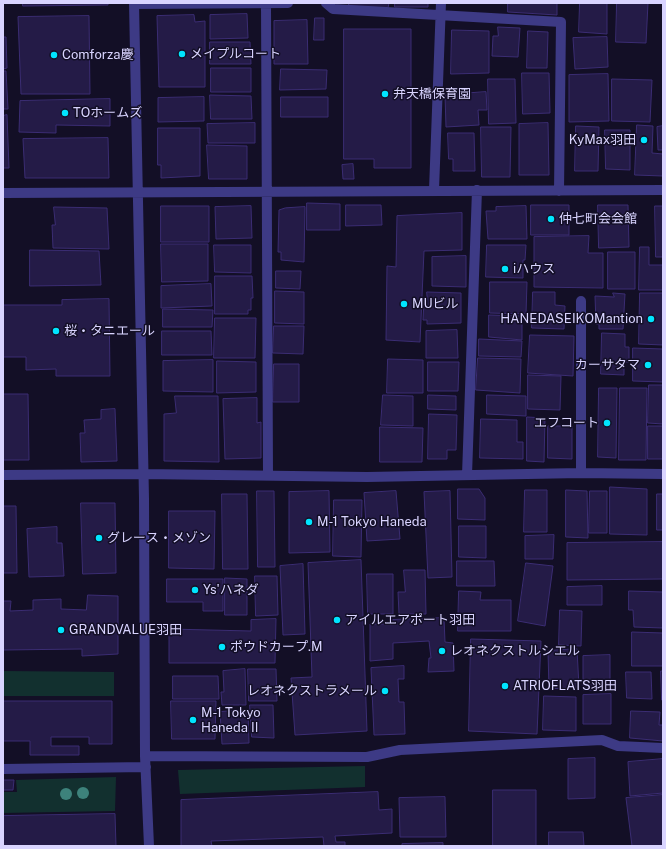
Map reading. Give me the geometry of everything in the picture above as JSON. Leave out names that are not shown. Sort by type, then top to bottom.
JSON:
[{"type":"street","points":[[149,846],[145,756],[143,474],[134,3],[288,3]]},
{"type":"street","points":[[326,3],[333,9],[561,22],[559,191]]},
{"type":"street","points":[[434,190],[441,3]]},
{"type":"street","points":[[266,4],[268,475]]},
{"type":"street","points":[[467,475],[477,190]]},
{"type":"street","points":[[3,193],[663,190]]},
{"type":"street","points":[[581,301],[581,473]]},
{"type":"street","points":[[3,475],[143,474],[367,477],[581,473],[663,474]]},
{"type":"street","points":[[145,756],[367,757],[400,750],[602,740],[618,746],[663,748]]},
{"type":"street","points":[[3,769],[146,767]]},
{"type":"green space","points":[[3,671],[114,672],[114,696],[3,696]]},
{"type":"green space","points":[[365,766],[365,787],[180,794],[178,770]]},
{"type":"green space","points":[[116,777],[115,811],[3,813],[3,792],[17,792],[16,780]]},
{"type":"building","points":[[23,3],[108,3],[108,5],[23,6]]},
{"type":"building","points":[[349,3],[389,3],[388,8],[349,6]]},
{"type":"building","points":[[395,3],[428,3],[428,7],[395,7]]},
{"type":"building","points":[[508,3],[557,3],[557,15],[508,12]]},
{"type":"building","points":[[580,3],[607,3],[607,34],[579,32]]},
{"type":"building","points":[[617,3],[648,3],[646,43],[616,42]]},
{"type":"building","points":[[247,14],[248,38],[210,39],[210,15]]},
{"type":"building","name":"メイプルコート","points":[[194,15],[195,22],[205,21],[205,87],[159,87],[157,16]]},
{"type":"building","name":"Comforza慶","points":[[89,16],[90,94],[21,94],[18,17]]},
{"type":"building","points":[[315,18],[324,18],[324,40],[314,40]]},
{"type":"building","points":[[307,20],[308,64],[274,64],[274,21]]},
{"type":"building","points":[[498,27],[520,28],[518,57],[492,56],[493,36],[498,36]]},
{"type":"building","points":[[344,29],[411,29],[411,168],[374,168],[374,159],[344,159]]},
{"type":"building","points":[[452,30],[489,31],[489,73],[451,74]]},
{"type":"building","points":[[528,31],[548,32],[547,68],[527,68]]},
{"type":"building","points":[[3,37],[6,37],[7,68],[3,69]]},
{"type":"building","points":[[607,37],[608,67],[575,69],[573,38]]},
{"type":"building","points":[[210,42],[250,42],[251,64],[210,64]]},
{"type":"building","points":[[211,68],[251,68],[251,92],[211,92]]},
{"type":"building","points":[[281,69],[327,70],[326,89],[280,90]]},
{"type":"building","points":[[3,71],[6,71],[8,109],[3,109]]},
{"type":"building","points":[[522,73],[549,73],[550,113],[523,114]]},
{"type":"building","points":[[608,74],[609,121],[569,122],[569,75]]},
{"type":"building","points":[[488,79],[515,79],[516,123],[489,124]]},
{"type":"building","points":[[612,79],[652,80],[650,122],[612,121]]},
{"type":"building","points":[[486,92],[487,110],[478,110],[479,125],[446,127],[445,95]]},
{"type":"building","points":[[210,95],[251,96],[252,119],[211,119]]},
{"type":"building","points":[[204,97],[204,121],[158,122],[158,98]]},
{"type":"building","points":[[281,97],[328,97],[328,117],[281,117]]},
{"type":"building","name":"TOホームズ","points":[[110,99],[110,126],[56,125],[56,133],[19,132],[20,101]]},
{"type":"building","points":[[7,115],[9,168],[3,168],[3,116]]},
{"type":"building","points":[[255,123],[255,143],[208,143],[207,124]]},
{"type":"building","points":[[548,123],[549,175],[519,175],[519,124]]},
{"type":"building","name":"KyMax羽田","points":[[637,125],[653,126],[652,153],[663,154],[663,176],[635,175]]},
{"type":"building","points":[[576,126],[599,127],[598,171],[575,171]]},
{"type":"building","points":[[663,126],[663,150],[658,150],[657,127]]},
{"type":"building","points":[[481,127],[511,127],[510,177],[482,177]]},
{"type":"building","points":[[158,128],[200,128],[200,176],[161,178],[161,165],[158,165]]},
{"type":"building","points":[[605,130],[630,130],[630,170],[606,169]]},
{"type":"building","points":[[448,133],[474,133],[475,171],[453,171],[453,159],[449,159]]},
{"type":"building","points":[[108,138],[109,178],[25,178],[23,139]]},
{"type":"building","points":[[207,145],[247,146],[247,179],[209,179]]},
{"type":"building","points":[[353,164],[354,179],[343,179],[342,165]]},
{"type":"building","points":[[307,203],[340,204],[340,230],[307,230]]},
{"type":"building","points":[[346,205],[381,205],[382,225],[346,226]]},
{"type":"building","points":[[531,205],[569,205],[569,235],[531,235]]},
{"type":"building","points":[[598,205],[628,205],[629,247],[599,248]]},
{"type":"building","points":[[161,206],[209,206],[209,242],[161,242]]},
{"type":"building","points":[[251,206],[252,238],[216,239],[215,207]]},
{"type":"building","points":[[526,206],[527,239],[488,239],[486,211],[496,211],[496,207]]},
{"type":"building","points":[[655,206],[663,206],[663,257],[656,257]]},
{"type":"building","points":[[54,207],[107,208],[109,249],[53,248],[52,225],[55,225]]},
{"type":"building","points":[[305,207],[304,262],[281,260],[281,252],[278,252],[279,210],[285,208]]},
{"type":"building","name":"MUビル","points":[[462,213],[462,250],[424,251],[420,342],[386,340],[387,266],[396,267],[397,216]]},
{"type":"building","points":[[589,236],[588,253],[603,253],[603,288],[534,287],[534,237]]},
{"type":"building","points":[[161,244],[208,244],[208,281],[162,282]]},
{"type":"building","points":[[214,245],[251,245],[251,273],[215,272]]},
{"type":"building","name":"iハウス","points":[[487,245],[526,245],[525,260],[523,260],[523,278],[486,277]]},
{"type":"building","points":[[640,247],[649,247],[649,265],[663,265],[663,290],[639,290]]},
{"type":"building","points":[[30,250],[99,251],[101,285],[30,286]]},
{"type":"building","points":[[608,252],[635,252],[635,289],[608,289]]},
{"type":"building","points":[[466,256],[466,287],[432,286],[432,257]]},
{"type":"building","points":[[276,271],[301,271],[300,289],[276,288]]},
{"type":"building","points":[[215,276],[252,276],[253,298],[251,298],[251,310],[248,310],[248,314],[215,314]]},
{"type":"building","points":[[490,282],[527,282],[526,314],[490,313]]},
{"type":"building","points":[[211,284],[212,306],[161,308],[161,286]]},
{"type":"building","points":[[275,291],[304,292],[304,324],[275,323]]},
{"type":"building","points":[[427,292],[461,293],[461,323],[427,324],[427,320],[423,320],[424,300],[427,300]]},
{"type":"building","points":[[533,292],[555,292],[555,305],[565,306],[564,329],[532,328]]},
{"type":"building","points":[[613,293],[625,294],[623,329],[599,329],[599,324],[596,324],[595,296],[614,297]]},
{"type":"building","name":"HANEDASEIKOMantion","points":[[640,293],[663,293],[663,345],[639,344]]},
{"type":"building","name":"桜・タニエール","points":[[109,299],[110,376],[56,376],[56,369],[26,370],[26,357],[3,357],[3,305],[62,305],[62,300]]},
{"type":"building","points":[[163,309],[213,310],[212,327],[163,327]]},
{"type":"building","points":[[489,315],[522,316],[522,340],[489,337]]},
{"type":"building","points":[[215,318],[256,318],[255,358],[214,358]]},
{"type":"building","points":[[274,326],[304,326],[303,354],[273,353]]},
{"type":"building","points":[[457,330],[458,358],[426,358],[426,331]]},
{"type":"building","points":[[162,331],[211,331],[212,355],[162,355]]},
{"type":"building","points":[[602,333],[625,334],[625,347],[629,347],[629,362],[624,362],[624,375],[601,374]]},
{"type":"building","points":[[530,335],[574,336],[573,376],[528,373]]},
{"type":"building","points":[[479,339],[522,341],[521,357],[479,356]]},
{"type":"building","name":"カーサタマ","points":[[633,348],[663,349],[663,382],[633,381]]},
{"type":"building","points":[[478,358],[521,359],[520,393],[476,390]]},
{"type":"building","points":[[388,359],[423,360],[423,393],[387,393]]},
{"type":"building","points":[[213,360],[213,392],[163,391],[163,361]]},
{"type":"building","points":[[217,361],[256,362],[256,392],[217,393]]},
{"type":"building","points":[[428,362],[459,362],[458,391],[428,391]]},
{"type":"building","points":[[274,364],[299,364],[299,402],[273,402]]},
{"type":"building","points":[[528,375],[561,376],[560,410],[528,409]]},
{"type":"building","points":[[649,385],[663,385],[663,424],[648,423]]},
{"type":"building","name":"エフコート","points":[[599,388],[617,388],[616,458],[598,457]]},
{"type":"building","points":[[620,388],[647,388],[646,460],[619,460]]},
{"type":"building","points":[[3,394],[28,394],[29,460],[3,460]]},
{"type":"building","points":[[383,395],[413,396],[413,426],[381,425]]},
{"type":"building","points":[[428,395],[456,396],[456,410],[428,409]]},
{"type":"building","points":[[487,395],[526,396],[526,416],[487,414]]},
{"type":"building","points":[[175,396],[218,396],[219,462],[164,461],[164,414],[176,413]]},
{"type":"building","points":[[257,398],[257,423],[261,422],[261,458],[225,459],[223,399]]},
{"type":"building","points":[[115,409],[117,461],[81,462],[80,433],[85,433],[84,420],[101,419],[101,410]]},
{"type":"building","points":[[429,414],[457,415],[456,450],[447,450],[447,459],[428,459]]},
{"type":"building","points":[[527,417],[545,418],[544,462],[527,461]]},
{"type":"building","points":[[481,419],[517,420],[517,442],[523,442],[523,459],[480,458]]},
{"type":"building","points":[[548,426],[572,426],[572,459],[548,458]]},
{"type":"building","points":[[648,426],[663,426],[663,459],[648,459]]},
{"type":"building","points":[[380,427],[423,428],[422,462],[380,462]]},
{"type":"building","points":[[610,487],[647,489],[647,535],[610,534]]},
{"type":"building","points":[[458,489],[479,489],[485,498],[485,520],[458,519]]},
{"type":"building","points":[[525,490],[547,490],[547,532],[524,532]]},
{"type":"building","points":[[566,490],[587,491],[588,538],[566,537]]},
{"type":"building","points":[[257,491],[274,491],[275,567],[258,567]]},
{"type":"building","name":"M-1 Tokyo Haneda","points":[[329,491],[330,552],[289,553],[289,492]]},
{"type":"building","points":[[396,491],[400,539],[367,541],[364,493]]},
{"type":"building","points":[[450,491],[452,577],[428,578],[424,492]]},
{"type":"building","points":[[590,491],[607,491],[607,533],[589,533]]},
{"type":"building","points":[[222,494],[247,494],[248,569],[223,569]]},
{"type":"building","points":[[657,494],[663,494],[663,530],[657,530]]},
{"type":"building","points":[[334,500],[362,500],[361,557],[333,556]]},
{"type":"building","name":"グレース・メゾン","points":[[81,503],[115,503],[116,573],[83,574]]},
{"type":"building","points":[[3,506],[16,506],[17,573],[3,573]]},
{"type":"building","points":[[169,511],[215,511],[214,569],[169,568]]},
{"type":"building","points":[[459,526],[486,526],[486,558],[459,557]]},
{"type":"building","points":[[57,527],[57,543],[62,543],[64,576],[29,577],[27,529]]},
{"type":"building","points":[[554,535],[553,559],[525,559],[525,536]]},
{"type":"building","points":[[663,542],[663,579],[567,580],[567,543]]},
{"type":"building","name":"アイルエアポート羽田","points":[[361,560],[367,731],[295,735],[291,678],[312,677],[308,563]]},
{"type":"building","points":[[457,561],[494,561],[495,586],[457,586]]},
{"type":"building","points":[[526,563],[553,566],[545,626],[518,621]]},
{"type":"building","points":[[303,564],[305,634],[283,635],[280,566]]},
{"type":"building","points":[[404,570],[425,570],[426,614],[399,614],[398,592],[405,592]]},
{"type":"building","points":[[367,574],[393,574],[393,614],[368,614]]},
{"type":"building","points":[[255,576],[277,576],[278,615],[256,616]]},
{"type":"building","points":[[225,578],[247,579],[247,615],[225,615]]},
{"type":"building","name":"Ys'ハネダ","points":[[167,579],[223,579],[223,611],[203,611],[203,602],[167,602]]},
{"type":"building","points":[[602,586],[602,605],[567,605],[567,587]]},
{"type":"building","points":[[459,591],[481,592],[480,600],[511,600],[511,631],[458,631]]},
{"type":"building","points":[[629,591],[663,592],[663,628],[634,627],[633,610],[629,610]]},
{"type":"building","name":"GRANDVALUE羽田","points":[[88,595],[118,596],[118,654],[82,656],[82,649],[3,650],[3,601],[11,601],[10,611],[33,610],[33,600],[61,599],[61,609],[86,610]]},
{"type":"building","points":[[560,610],[582,611],[581,646],[559,645]]},
{"type":"building","name":"レオネクストルシエル","points":[[444,618],[445,642],[453,643],[454,671],[428,672],[429,658],[431,658],[429,641],[393,643],[393,659],[370,661],[370,624],[391,624],[391,620]]},
{"type":"building","name":"ポウドカープ.M","points":[[276,619],[275,663],[169,663],[169,629],[251,631],[251,620]]},
{"type":"building","points":[[632,632],[663,633],[663,666],[632,666]]},
{"type":"building","name":"ATRIOFLATS羽田","points":[[471,639],[541,641],[537,734],[469,731]]},
{"type":"building","points":[[577,649],[579,687],[549,689],[548,651]]},
{"type":"building","points":[[610,655],[610,690],[583,690],[583,656]]},
{"type":"building","name":"レオネクストラメール","points":[[404,666],[404,679],[398,679],[399,702],[404,702],[405,734],[374,735],[371,668]]},
{"type":"building","points":[[245,669],[246,705],[222,705],[221,692],[224,692],[223,671]]},
{"type":"building","points":[[248,669],[276,669],[277,701],[249,701]]},
{"type":"building","points":[[661,671],[663,671],[663,700],[662,700]]},
{"type":"building","points":[[626,672],[651,672],[652,699],[627,698]]},
{"type":"building","points":[[173,676],[218,676],[219,699],[173,699]]},
{"type":"building","points":[[611,694],[611,724],[583,724],[583,695]]},
{"type":"building","points":[[544,696],[576,697],[576,731],[543,730]]},
{"type":"building","points":[[3,701],[112,701],[112,744],[89,744],[89,737],[51,737],[51,746],[79,746],[79,755],[30,755],[30,741],[3,741]]},
{"type":"building","name":"M-1 Tokyo Haneda II","points":[[171,701],[216,701],[215,739],[172,739]]},
{"type":"building","points":[[250,705],[273,705],[274,738],[252,737]]},
{"type":"building","points":[[248,710],[249,743],[222,744],[220,712]]},
{"type":"building","points":[[631,711],[660,712],[659,725],[663,725],[663,741],[630,738]]},
{"type":"building","points":[[595,758],[595,798],[568,799],[568,759]]},
{"type":"building","points":[[663,759],[663,793],[630,796],[628,762]]},
{"type":"building","points":[[3,780],[14,780],[13,790],[3,790]]},
{"type":"building","points":[[493,790],[536,790],[536,846],[493,846]]},
{"type":"building","points":[[378,792],[379,810],[392,809],[392,833],[335,836],[336,842],[345,842],[345,846],[324,846],[323,837],[211,841],[212,846],[181,846],[181,800]]},
{"type":"building","points":[[663,795],[663,846],[632,846],[626,798]]},
{"type":"building","points":[[445,797],[446,837],[400,837],[399,798]]},
{"type":"building","points":[[115,814],[116,846],[3,846],[3,816]]},
{"type":"building","points":[[549,832],[583,832],[584,846],[549,846]]},
{"type":"building","points":[[443,843],[443,846],[402,846],[402,844]]},
{"type":"place","name":"メイプルコート","points":[[182,54]]},
{"type":"place","name":"Comforza慶","points":[[54,55]]},
{"type":"place","name":"弁天橋保育園","points":[[385,94]]},
{"type":"place","name":"TOホームズ","points":[[65,113]]},
{"type":"place","name":"KyMax羽田","points":[[644,140]]},
{"type":"place","name":"仲七町会会館","points":[[551,219]]},
{"type":"place","name":"iハウス","points":[[505,269]]},
{"type":"place","name":"MUビル","points":[[404,304]]},
{"type":"place","name":"HANEDASEIKOMantion","points":[[651,319]]},
{"type":"place","name":"桜・タニエール","points":[[56,331]]},
{"type":"place","name":"カーサタマ","points":[[648,365]]},
{"type":"place","name":"エフコート","points":[[607,423]]},
{"type":"place","name":"M-1 Tokyo Haneda","points":[[309,522]]},
{"type":"place","name":"グレース・メゾン","points":[[99,538]]},
{"type":"place","name":"Ys'ハネダ","points":[[195,590]]},
{"type":"place","name":"アイルエアポート羽田","points":[[337,620]]},
{"type":"place","name":"GRANDVALUE羽田","points":[[61,630]]},
{"type":"place","name":"ポウドカープ.M","points":[[222,647]]},
{"type":"place","name":"レオネクストルシエル","points":[[442,651]]},
{"type":"place","name":"ATRIOFLATS羽田","points":[[505,686]]},
{"type":"place","name":"レオネクストラメール","points":[[385,691]]},
{"type":"place","name":"M-1 Tokyo Haneda II","points":[[193,720]]}]
